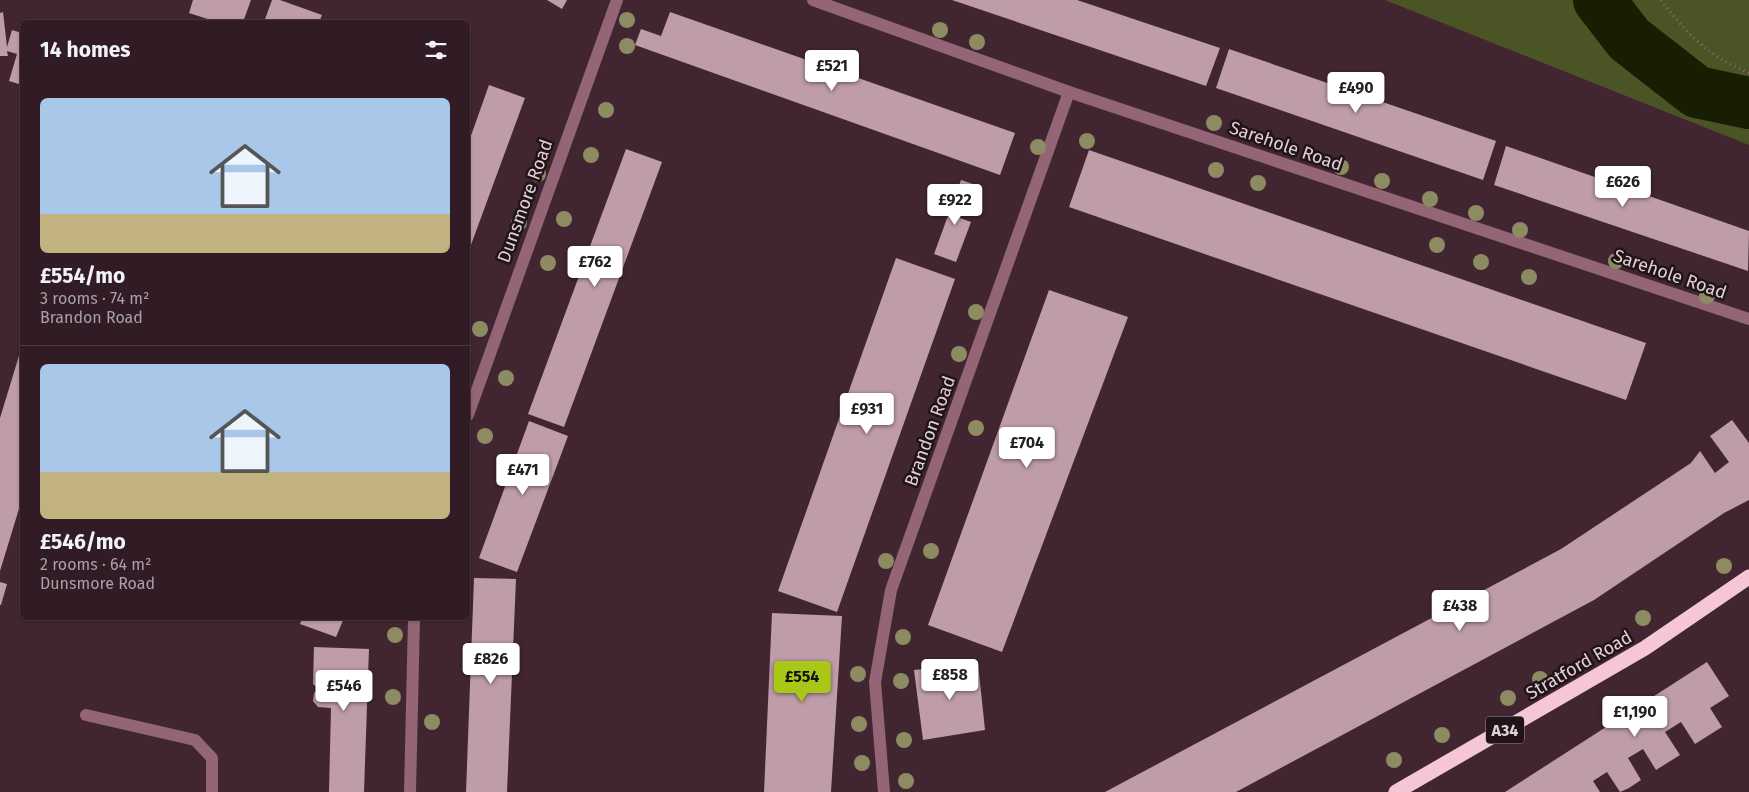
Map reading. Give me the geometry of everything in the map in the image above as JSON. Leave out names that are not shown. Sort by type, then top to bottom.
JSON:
[{"type":"highway","name":"Stratford Road","points":[[1396,792],[1645,648],[1749,577]]},
{"type":"street","name":"Dunsmore Road","points":[[470,409],[617,0]]},
{"type":"street","name":"Sarehole Road","points":[[813,0],[1069,92],[1749,319]]},
{"type":"street","name":"Brandon Road","points":[[884,792],[875,682],[891,590],[1069,92]]},
{"type":"street","points":[[410,792],[414,620]]},
{"type":"street","points":[[86,715],[195,740],[212,758],[212,792]]},
{"type":"path","points":[[1661,0],[1686,32],[1707,50],[1734,67],[1749,73]]},
{"type":"green space","points":[[1385,0],[1749,0],[1749,145]]},
{"type":"building","points":[[193,0],[251,0],[244,20],[211,20],[189,13]]},
{"type":"building","points":[[272,0],[280,0],[322,15],[320,20],[265,20]]},
{"type":"building","points":[[547,0],[567,0],[562,9]]},
{"type":"building","points":[[952,0],[1077,0],[1220,48],[1206,86]]},
{"type":"building","points":[[3,12],[7,47],[12,30],[20,32],[20,84],[9,81],[17,54],[7,51],[8,56],[0,56],[0,13]]},
{"type":"building","points":[[670,12],[1015,133],[1000,175],[635,45],[641,29],[661,36]]},
{"type":"building","points":[[1229,49],[1496,141],[1483,180],[1216,88]]},
{"type":"building","points":[[489,85],[525,98],[470,248],[470,138]]},
{"type":"building","points":[[1506,146],[1749,231],[1748,271],[1494,185]]},
{"type":"building","points":[[626,149],[662,162],[564,427],[528,414]]},
{"type":"building","points":[[1089,150],[1646,343],[1626,400],[1069,207]]},
{"type":"building","points":[[961,180],[973,184],[960,218],[971,222],[956,262],[934,254]]},
{"type":"building","points":[[896,258],[955,279],[837,612],[778,591]]},
{"type":"building","points":[[1049,290],[1128,317],[1002,652],[928,625]]},
{"type":"building","points":[[20,353],[20,506],[0,571],[0,418]]},
{"type":"building","points":[[1732,420],[1749,443],[1749,500],[1724,513],[1594,600],[1236,792],[1105,792],[1561,549],[1691,463],[1700,451],[1715,473],[1729,462],[1710,436]]},
{"type":"building","points":[[529,421],[568,436],[517,572],[479,558]]},
{"type":"building","points":[[474,578],[516,579],[507,792],[466,792]]},
{"type":"building","points":[[0,582],[7,584],[1,605],[0,605]]},
{"type":"building","points":[[772,613],[842,616],[831,792],[764,792]]},
{"type":"building","points":[[301,620],[343,620],[336,637],[300,624]]},
{"type":"building","points":[[314,647],[369,649],[364,792],[329,792],[331,708],[318,707],[313,701],[314,693],[318,689],[313,684]]},
{"type":"building","points":[[1707,662],[1729,696],[1710,708],[1722,727],[1695,744],[1681,722],[1665,732],[1680,755],[1656,770],[1643,749],[1628,758],[1641,780],[1629,788],[1620,792],[1607,772],[1593,781],[1600,792],[1505,792]]},
{"type":"building","points":[[978,663],[985,730],[923,740],[914,670]]},
{"type":"waterway","points":[[1599,0],[1629,39],[1697,92],[1749,103]]}]
